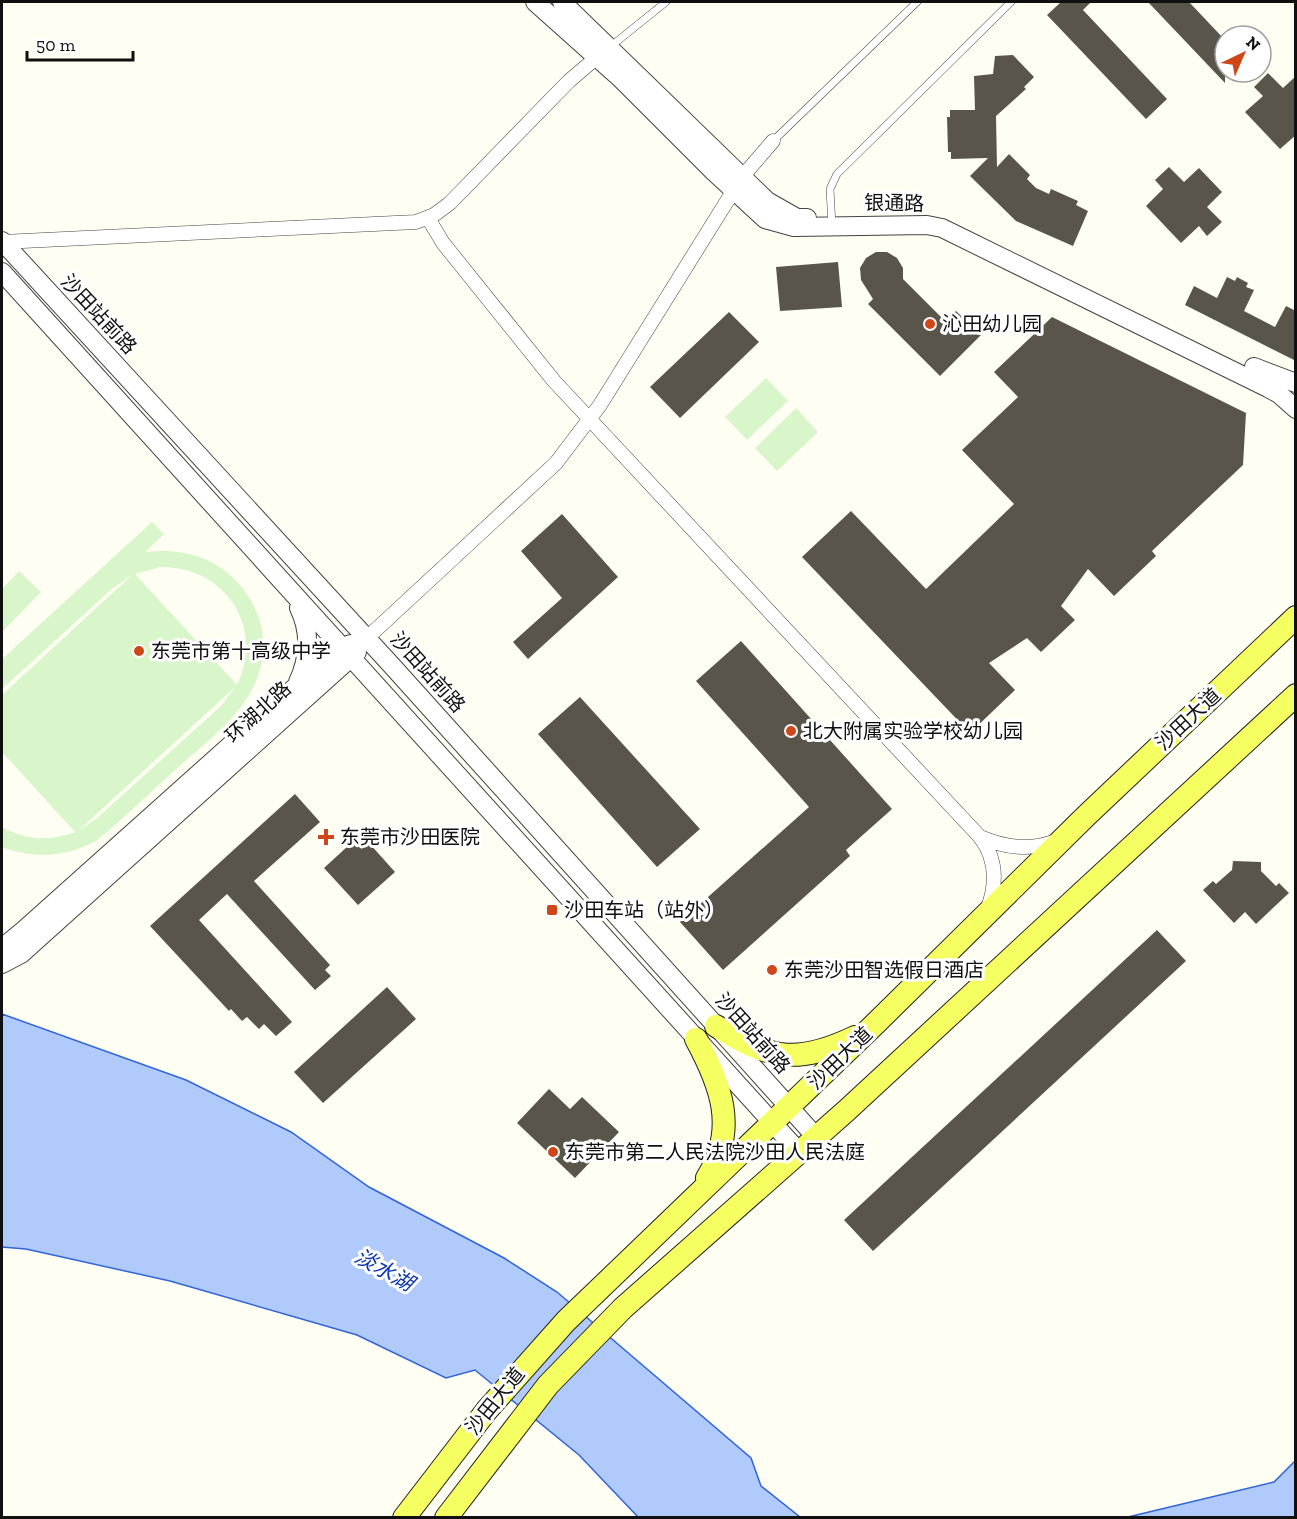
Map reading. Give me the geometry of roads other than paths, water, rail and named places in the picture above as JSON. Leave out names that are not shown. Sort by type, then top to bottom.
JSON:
[{"type":"main road","name":"沙田大道","points":[[404,1518],[487,1410],[534,1355],[602,1285],[876,1023],[1062,839],[1296,617]]},
{"type":"main road","name":"沙田大道","points":[[446,1518],[510,1432],[548,1386],[623,1308],[816,1137],[1294,699]]},
{"type":"main road","points":[[716,1026],[746,1045],[782,1057],[803,1056],[840,1045],[876,1023]]},
{"type":"main road","points":[[696,1039],[712,1070],[723,1099],[724,1124],[720,1149],[711,1173],[698,1193]]},
{"type":"street","name":"银通路","points":[[535,2],[603,52]]},
{"type":"street","name":"银通路","points":[[562,2],[603,52],[738,184],[757,213],[775,223],[794,227],[832,222],[927,216],[946,219],[1274,377],[1296,383]]},
{"type":"street","points":[[2,241],[416,222],[428,218],[450,203],[568,81],[603,52]]},
{"type":"street","points":[[367,638],[556,463],[590,420],[738,184],[773,141]]},
{"type":"street","points":[[428,218],[443,243],[498,312],[590,420],[980,837],[988,847],[996,877],[986,914]]},
{"type":"street","name":"银通路","points":[[832,222],[927,225],[960,234],[1268,388],[1279,394],[1296,410]]},
{"type":"street","name":"沙田站前路","points":[[2,241],[367,638],[816,1137]]},
{"type":"street","points":[[2,272],[345,654],[799,1152]]},
{"type":"street","points":[[295,598],[307,633],[308,652],[304,670],[295,687]]},
{"type":"street","name":"环湖北路","points":[[2,948],[33,923],[295,687],[367,638]]},
{"type":"street","name":"环湖北路","points":[[2,964],[21,954],[345,654]]},
{"type":"street","points":[[980,837],[1025,849],[1062,839]]},
{"type":"lane","points":[[603,52],[666,2]]},
{"type":"lane","points":[[773,141],[917,2]]},
{"type":"lane","points":[[832,222],[830,189],[837,174],[1011,2]]},
{"type":"water","name":"淡水湖","points":[[2,1014],[186,1080],[291,1132],[369,1187],[504,1258],[557,1292],[751,1458],[761,1486],[800,1517],[638,1517],[579,1455],[475,1370],[446,1378],[357,1335],[170,1281],[26,1249],[2,1247]]},
{"type":"water","points":[[1295,1461],[1295,1517],[1128,1517],[1274,1482]]},
{"type":"place","name":"沁田幼儿园","points":[[930,324]]},
{"type":"place","name":"东莞市第十高级中学","points":[[139,651]]},
{"type":"place","name":"北大附属实验学校幼儿园","points":[[791,731]]},
{"type":"place","name":"东莞市沙田医院","points":[[326,837]]},
{"type":"place","name":"沙田车站（站外）","points":[[552,910]]},
{"type":"place","name":"东莞沙田智选假日酒店","points":[[772,970]]},
{"type":"place","name":"东莞市第二人民法院沙田人民法庭","points":[[553,1152]]}]
